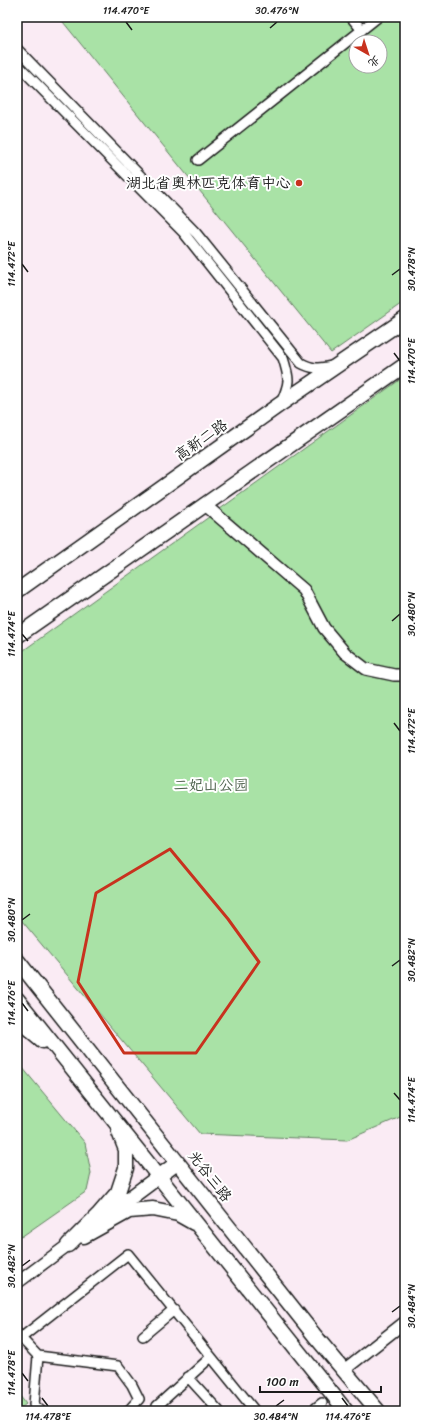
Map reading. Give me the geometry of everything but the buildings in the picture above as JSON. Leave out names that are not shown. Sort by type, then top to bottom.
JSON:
[{"type":"main road","name":"高新二路","points":[[17,591],[279,405],[405,319]]},
{"type":"main road","points":[[17,636],[405,365]]},
{"type":"main road","name":"光谷三路","points":[[17,960],[177,1163],[378,1411]]},
{"type":"main road","points":[[17,999],[160,1176],[346,1411]]},
{"type":"main road","points":[[17,1020],[66,1060]]},
{"type":"main road","points":[[68,1245],[98,1215],[118,1192],[126,1168],[126,1150],[116,1121]]},
{"type":"main road","points":[[68,1245],[177,1163]]},
{"type":"main road","points":[[68,1245],[128,1211],[153,1209],[178,1214],[199,1225]]},
{"type":"street","points":[[351,17],[362,30]]},
{"type":"street","points":[[198,160],[378,17]]},
{"type":"street","points":[[17,49],[196,233],[301,363],[310,368],[323,368],[340,364]]},
{"type":"street","points":[[17,64],[183,232],[283,358],[289,382],[279,405]]},
{"type":"street","points":[[204,504],[304,590],[324,628],[345,653],[366,669],[394,675],[405,675]]},
{"type":"street","points":[[17,1283],[68,1245]]},
{"type":"street","points":[[128,1411],[139,1399],[132,1385],[118,1366],[38,1356],[19,1335],[128,1254],[255,1411]]},
{"type":"street","points":[[143,1336],[174,1310]]},
{"type":"street","points":[[344,1370],[405,1322]]},
{"type":"street","points":[[38,1356],[34,1405],[41,1411]]},
{"type":"street","points":[[156,1411],[157,1406],[211,1357]]},
{"type":"street","points":[[188,1377],[219,1411]]},
{"type":"street","points":[[312,1411],[322,1403]]},
{"type":"highlighted area","points":[[170,849],[228,919],[259,962],[196,1053],[124,1053],[78,982],[96,893]]},
{"type":"green space","name":"湖北省奥林匹克体育中心","points":[[59,17],[405,17],[405,301],[331,353]]},
{"type":"green space","name":"二妃山公园","points":[[405,376],[405,1115],[347,1140],[200,1134],[17,915],[17,655]]},
{"type":"green space","points":[[17,1061],[85,1143],[91,1173],[87,1191],[21,1237],[17,1234]]},
{"type":"green space","points":[[17,1392],[26,1404],[17,1411]]},
{"type":"place","name":"湖北省奥林匹克体育中心","points":[[299,183]]}]
